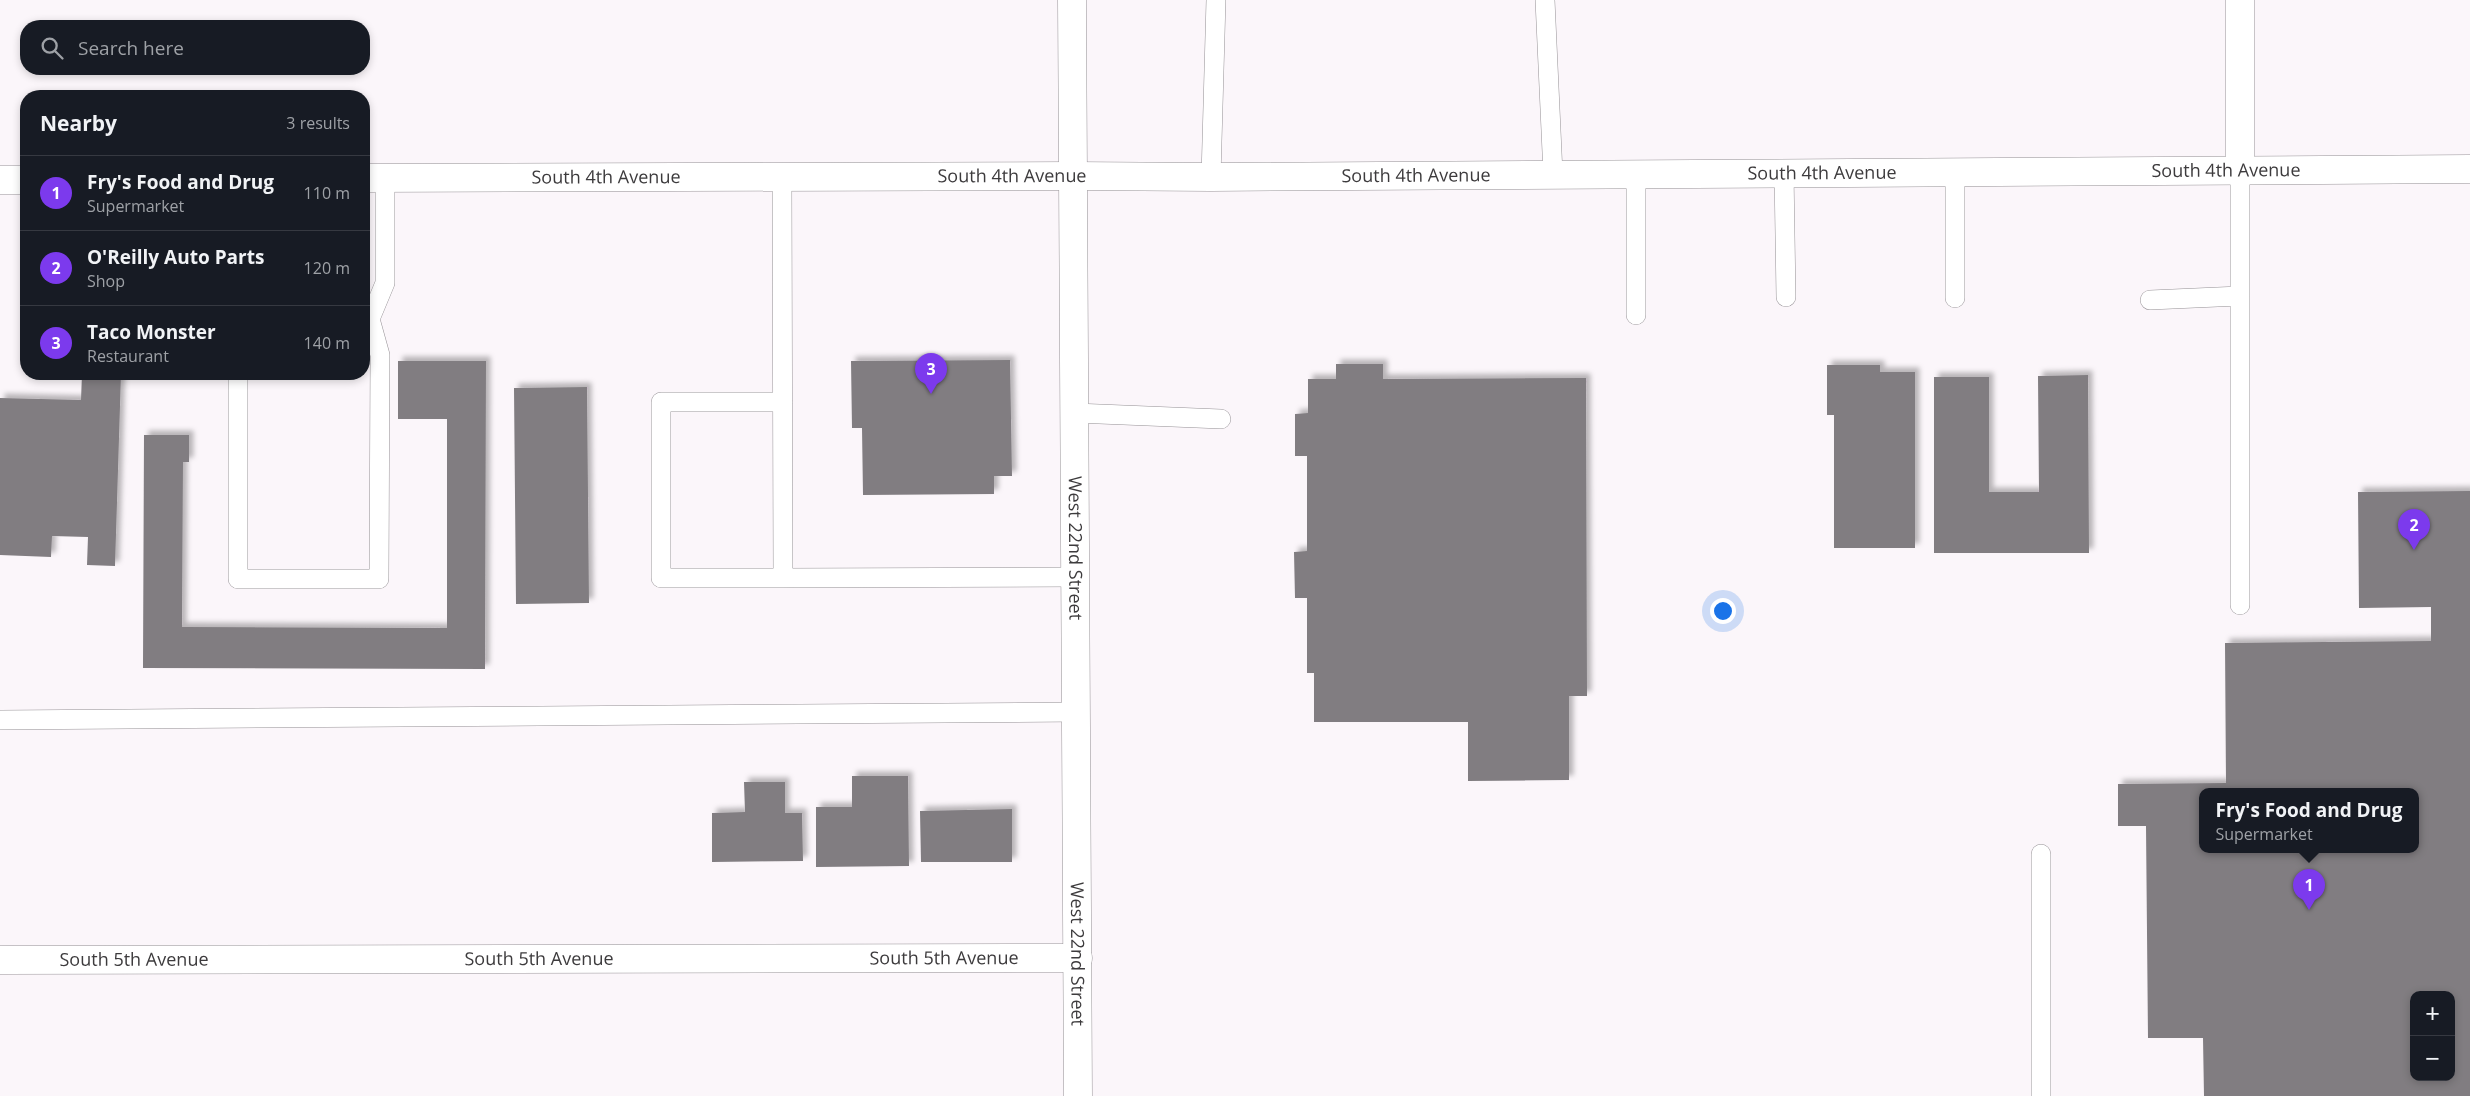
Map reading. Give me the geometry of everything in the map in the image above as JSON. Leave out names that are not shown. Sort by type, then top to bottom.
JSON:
[{"type":"street","name":"West 22nd Street","points":[[1072,0],[1078,1096]]},
{"type":"street","points":[[2240,0],[2240,171]]},
{"type":"street","name":"South 4th Avenue","points":[[375,178],[1211,177],[2470,169]]},
{"type":"street","points":[[0,180],[20,180]]},
{"type":"street","name":"South 5th Avenue","points":[[0,960],[1078,958]]},
{"type":"lane","points":[[1211,177],[1216,0]]},
{"type":"lane","points":[[1546,0],[1553,174]]},
{"type":"lane","points":[[2240,171],[2240,605]]},
{"type":"lane","points":[[1784,172],[1786,297]]},
{"type":"lane","points":[[1955,172],[1955,298]]},
{"type":"lane","points":[[1636,173],[1636,315]]},
{"type":"lane","points":[[782,177],[783,578]]},
{"type":"lane","points":[[370,313],[385,283],[375,178]]},
{"type":"lane","points":[[2150,300],[2240,296]]},
{"type":"lane","points":[[238,380],[238,579],[379,579],[380,355],[370,327]]},
{"type":"lane","points":[[783,402],[661,402],[661,578],[1076,577]]},
{"type":"lane","points":[[1075,413],[1221,418]]},
{"type":"lane","points":[[0,720],[1077,712]]},
{"type":"lane","points":[[2041,854],[2041,1096]]},
{"type":"building","points":[[1010,360],[1012,476],[994,476],[994,494],[863,495],[862,428],[852,428],[851,361]]},
{"type":"building","points":[[398,361],[486,361],[485,669],[143,668],[144,435],[189,435],[189,462],[183,462],[182,627],[447,628],[447,419],[398,419]]},
{"type":"building","points":[[1336,364],[1383,364],[1383,379],[1586,378],[1587,696],[1569,696],[1569,780],[1468,781],[1468,722],[1314,722],[1314,673],[1307,673],[1307,598],[1295,598],[1294,552],[1307,551],[1307,456],[1295,456],[1295,414],[1308,413],[1308,379],[1336,379]]},
{"type":"building","points":[[1827,365],[1880,365],[1880,372],[1915,372],[1915,548],[1834,548],[1834,415],[1827,415]]},
{"type":"building","points":[[2088,375],[2089,553],[1934,553],[1934,377],[1989,377],[1989,492],[2039,492],[2038,376]]},
{"type":"building","points":[[82,380],[121,380],[115,566],[87,565],[88,537],[52,536],[51,557],[0,555],[0,398],[81,400]]},
{"type":"building","points":[[587,387],[589,603],[516,604],[514,388]]},
{"type":"building","points":[[2470,491],[2470,1096],[2204,1096],[2203,1038],[2148,1038],[2146,826],[2118,826],[2118,784],[2226,783],[2225,643],[2431,641],[2431,607],[2359,608],[2358,492]]},
{"type":"building","points":[[852,776],[908,776],[909,866],[816,867],[816,807],[852,807]]},
{"type":"building","points":[[744,782],[785,782],[785,813],[802,813],[803,861],[712,862],[712,813],[745,812]]},
{"type":"building","points":[[1012,809],[1012,862],[921,862],[920,811]]},
{"type":"place","name":"Taco Monster","points":[[931,394]]},
{"type":"place","name":"O'Reilly Auto Parts","points":[[2414,550]]},
{"type":"place","name":"Fry's Food and Drug","points":[[2309,910]]}]
